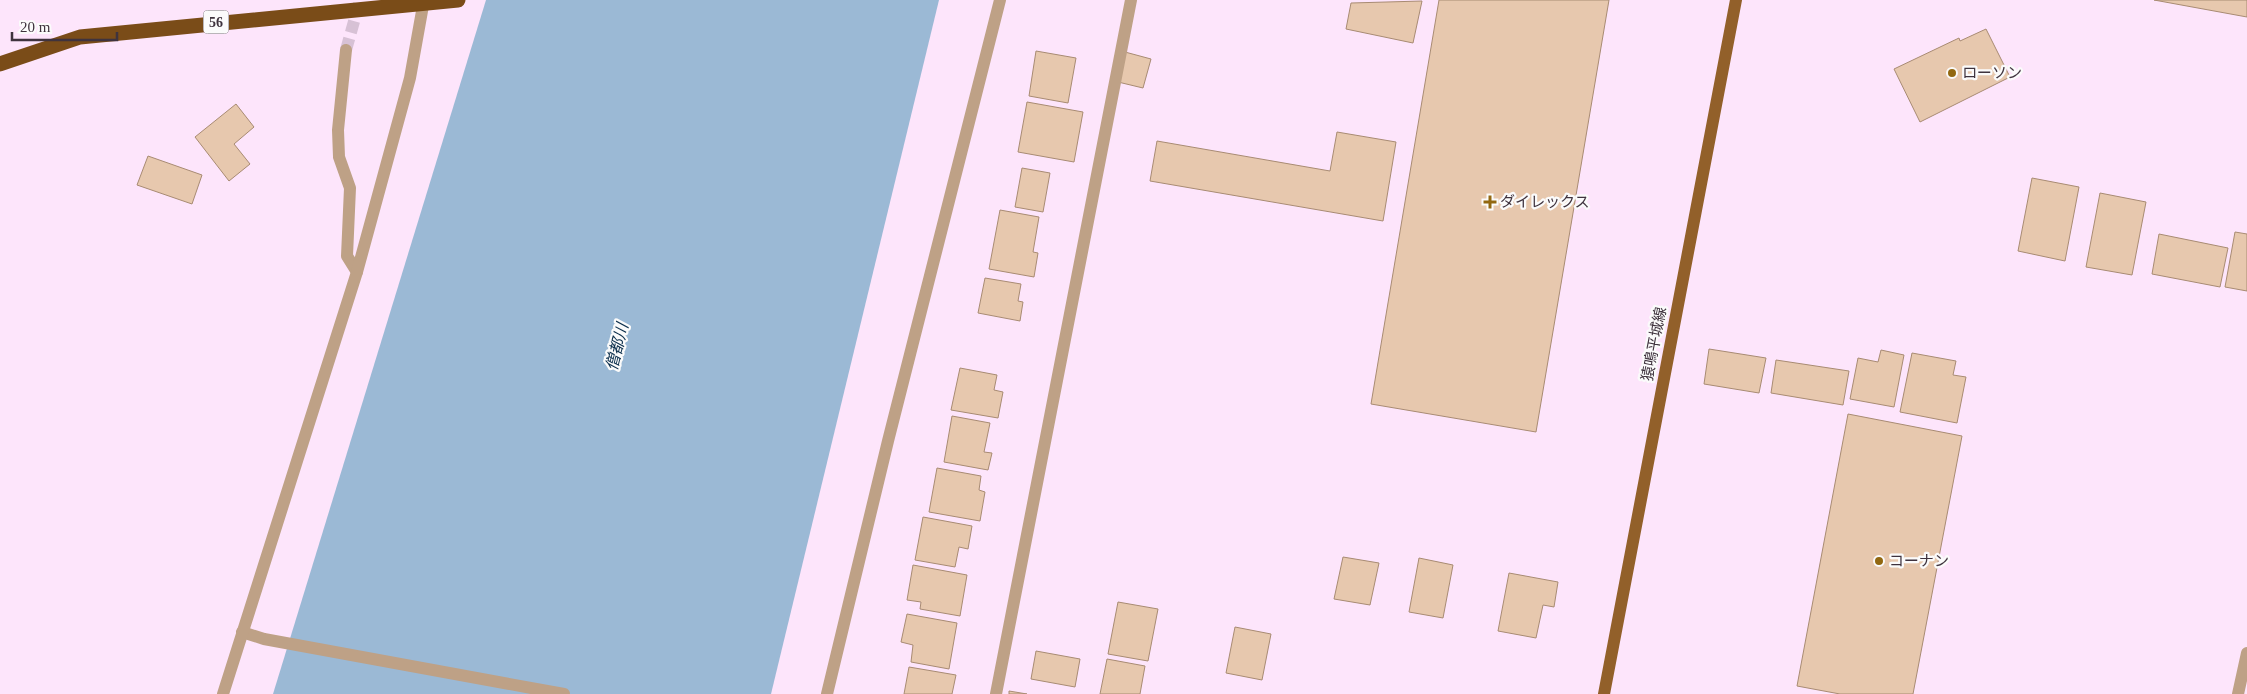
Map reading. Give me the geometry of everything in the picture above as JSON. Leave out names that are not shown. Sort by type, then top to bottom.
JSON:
[{"type":"highway","name":"56","points":[[0,64],[80,36],[458,0]]},
{"type":"main road","name":"猿鳴平城線","points":[[1604,694],[1736,0]]},
{"type":"street","points":[[827,694],[890,432],[1000,0]]},
{"type":"street","points":[[996,694],[1132,0]]},
{"type":"street","points":[[223,694],[357,272],[410,78],[428,2]]},
{"type":"street","points":[[346,50],[338,130],[339,157],[350,188],[347,256],[357,272]]},
{"type":"street","points":[[242,632],[264,639],[564,694]]},
{"type":"street","points":[[2238,694],[2247,653]]},
{"type":"water","name":"僧都川","points":[[486,0],[939,0],[771,694],[273,694]]},
{"type":"building","name":"ダイレックス","points":[[1439,0],[1609,0],[1536,432],[1371,404]]},
{"type":"building","points":[[2154,0],[2247,0],[2247,17]]},
{"type":"building","points":[[1422,1],[1413,43],[1346,29],[1351,3]]},
{"type":"building","name":"ローソン","points":[[1986,29],[2010,77],[1920,122],[1894,69],[1959,38],[1960,41]]},
{"type":"building","points":[[1036,51],[1076,58],[1068,103],[1029,96]]},
{"type":"building","points":[[1125,52],[1151,59],[1143,88],[1118,82]]},
{"type":"building","points":[[1027,102],[1083,112],[1074,162],[1018,152]]},
{"type":"building","points":[[236,104],[254,127],[234,144],[250,164],[229,181],[195,137]]},
{"type":"building","points":[[1337,132],[1396,142],[1383,221],[1150,181],[1157,141],[1330,171]]},
{"type":"building","points":[[148,156],[202,175],[192,204],[137,185]]},
{"type":"building","points":[[1022,168],[1050,173],[1043,212],[1015,207]]},
{"type":"building","points":[[2032,178],[2079,187],[2065,261],[2018,251]]},
{"type":"building","points":[[2100,193],[2146,202],[2132,275],[2086,267]]},
{"type":"building","points":[[1000,210],[1039,217],[1033,252],[1038,253],[1034,277],[989,269]]},
{"type":"building","points":[[2235,232],[2247,234],[2247,291],[2225,287]]},
{"type":"building","points":[[2159,234],[2228,248],[2220,287],[2152,274]]},
{"type":"building","points":[[985,278],[1021,284],[1018,301],[1023,302],[1020,321],[978,313]]},
{"type":"building","points":[[1709,349],[1766,358],[1759,393],[1704,384]]},
{"type":"building","points":[[1881,350],[1904,355],[1894,407],[1850,399],[1858,358],[1878,362]]},
{"type":"building","points":[[1912,353],[1956,361],[1953,375],[1966,377],[1957,423],[1900,412]]},
{"type":"building","points":[[1776,360],[1849,371],[1843,405],[1771,393]]},
{"type":"building","points":[[960,368],[997,375],[994,390],[1003,392],[998,418],[951,410]]},
{"type":"building","name":"コーナン","points":[[1848,414],[1962,436],[1913,694],[1840,694],[1797,686]]},
{"type":"building","points":[[952,416],[990,423],[984,452],[992,453],[988,470],[944,462]]},
{"type":"building","points":[[937,468],[981,476],[979,490],[985,492],[980,521],[929,512]]},
{"type":"building","points":[[923,517],[972,526],[968,549],[959,547],[955,567],[915,560]]},
{"type":"building","points":[[1343,557],[1379,563],[1370,605],[1334,599]]},
{"type":"building","points":[[1419,558],[1453,565],[1443,618],[1409,612]]},
{"type":"building","points":[[913,565],[967,575],[960,616],[920,609],[921,602],[907,600]]},
{"type":"building","points":[[1509,573],[1558,582],[1554,607],[1543,605],[1536,638],[1498,631]]},
{"type":"building","points":[[1118,602],[1158,609],[1148,661],[1108,654]]},
{"type":"building","points":[[907,614],[957,623],[949,669],[911,662],[913,645],[901,642]]},
{"type":"building","points":[[1235,627],[1271,634],[1262,680],[1226,673]]},
{"type":"building","points":[[1036,651],[1080,659],[1075,687],[1031,679]]},
{"type":"building","points":[[1107,659],[1145,666],[1140,694],[1100,694]]},
{"type":"building","points":[[909,667],[956,675],[952,694],[904,694]]},
{"type":"building","points":[[1009,691],[1027,694],[1009,694]]},
{"type":"tunnel","points":[[346,50],[360,0]]},
{"type":"place","name":"ローソン","points":[[1952,73]]},
{"type":"place","name":"ダイレックス","points":[[1490,202]]},
{"type":"place","name":"コーナン","points":[[1879,561]]}]
